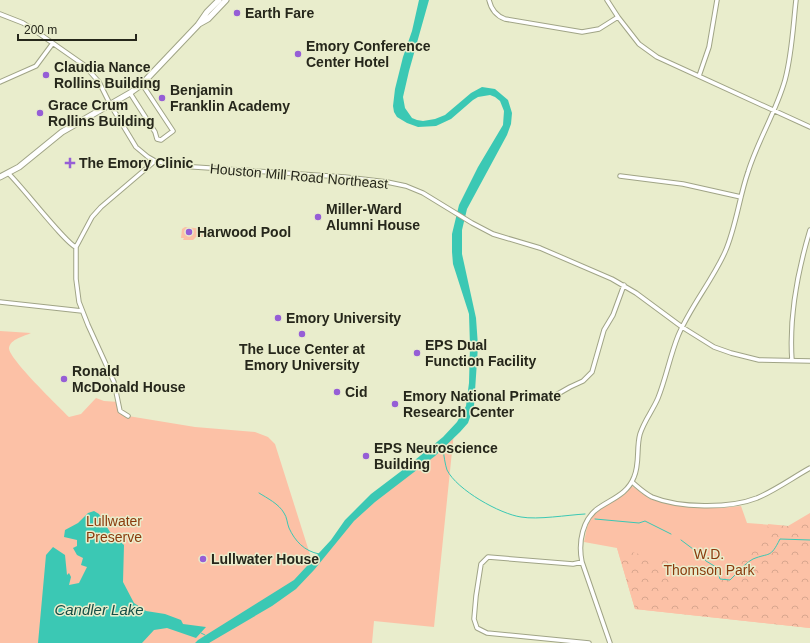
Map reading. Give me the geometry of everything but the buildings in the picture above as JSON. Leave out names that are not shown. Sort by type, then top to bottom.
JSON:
[{"type":"main road","points":[[0,177],[23,164],[62,132],[130,93],[142,84],[198,25],[207,12],[219,0]]},
{"type":"main road","points":[[198,25],[208,19],[226,0]]},
{"type":"street","points":[[489,0],[492,8],[499,16],[506,19],[578,32],[599,29],[618,17]]},
{"type":"street","points":[[607,0],[635,39],[651,53],[810,127]]},
{"type":"street","points":[[698,76],[709,47],[717,0]]},
{"type":"street","points":[[610,643],[582,562],[580,552],[581,540],[585,526],[590,517],[599,508],[622,494],[632,482],[637,467],[640,433],[659,396],[675,343],[682,327],[725,251],[752,159],[785,81],[796,0]]},
{"type":"street","name":"Houston Mill Road Northeast","points":[[0,14],[28,26],[88,68],[100,82],[110,104],[136,147],[155,161],[179,166],[346,177],[387,182],[412,188],[493,234],[540,248],[624,285],[682,327],[709,344],[731,354],[759,360],[810,361]]},
{"type":"street","points":[[0,82],[36,66],[53,43]]},
{"type":"street","points":[[130,93],[155,132],[157,139],[161,140],[173,131],[142,84]]},
{"type":"street","points":[[128,416],[120,411],[114,382],[82,311],[77,293],[76,247],[92,217],[101,207],[155,161]]},
{"type":"street","points":[[8,173],[73,246],[76,247]]},
{"type":"street","points":[[620,176],[683,184],[741,197]]},
{"type":"street","points":[[792,361],[792,332],[798,280],[810,230]]},
{"type":"street","points":[[556,395],[583,381],[592,372],[605,328],[613,315],[624,285]]},
{"type":"street","points":[[0,302],[82,311]]},
{"type":"street","points":[[632,482],[651,496],[670,502],[721,506],[756,499],[777,489],[810,468]]},
{"type":"street","points":[[582,562],[573,564],[488,557],[481,564],[474,619],[477,628],[487,633],[588,643]]},
{"type":"green space","points":[[185,227],[204,229],[203,237],[196,237],[193,240],[183,240],[184,238],[181,238],[182,229]]},
{"type":"green space","name":"Lullwater Preserve","points":[[0,331],[31,333],[12,342],[9,348],[11,353],[25,372],[69,417],[81,414],[96,398],[104,401],[119,402],[119,408],[128,416],[195,427],[255,432],[268,437],[275,444],[313,564],[354,517],[454,432],[434,627],[374,621],[372,643],[0,643]]},
{"type":"green space","name":"W.D. Thomson Park","points":[[632,486],[650,499],[669,504],[690,507],[720,508],[741,506],[747,523],[810,528],[810,628],[635,609],[617,548],[584,542],[587,527],[592,516],[600,509],[624,495]]},
{"type":"green space","points":[[810,513],[810,628],[635,609],[617,548],[650,557],[657,556],[681,564],[681,589],[717,580],[767,534],[768,524],[788,526]]},
{"type":"water","points":[[419,0],[429,0],[403,97],[405,108],[412,118],[423,121],[435,119],[445,115],[471,93],[482,87],[495,89],[508,100],[512,113],[511,124],[507,135],[467,209],[462,230],[462,254],[476,318],[478,346],[474,406],[468,423],[460,432],[435,456],[375,502],[354,521],[314,570],[296,589],[272,606],[209,643],[195,643],[294,580],[331,540],[345,520],[371,494],[443,437],[457,422],[466,406],[469,383],[469,314],[453,264],[452,234],[459,205],[478,167],[503,125],[504,111],[500,101],[490,95],[478,97],[451,119],[436,126],[418,127],[397,117],[393,106],[395,89],[403,57],[412,31]]},
{"type":"water","name":"Candler Lake","points":[[94,511],[99,514],[110,532],[124,545],[123,582],[134,603],[146,611],[165,614],[181,620],[183,624],[206,627],[196,638],[167,628],[154,630],[142,643],[38,643],[46,555],[53,547],[65,555],[67,575],[69,573],[71,577],[69,585],[79,583],[87,567],[81,565],[83,558],[77,555],[73,548],[77,546],[77,540],[64,537],[65,530],[78,523],[88,513]]},
{"type":"waterway","points":[[443,449],[447,470],[452,478],[469,493],[491,506],[512,515],[528,518],[585,514]]},
{"type":"waterway","points":[[259,493],[282,510],[286,516],[291,533],[297,541],[304,548],[319,554]]},
{"type":"waterway","points":[[595,519],[639,523],[645,521],[671,534]]},
{"type":"waterway","points":[[740,569],[753,559],[772,552],[780,539],[810,540]]},
{"type":"waterway","points":[[681,540],[701,555],[706,561],[716,567],[720,579],[730,580],[736,574]]},
{"type":"waterway","points":[[201,633],[205,635]]},
{"type":"place","name":"Earth Fare","points":[[237,13]]},
{"type":"place","name":"Emory Conference Center Hotel","points":[[298,54]]},
{"type":"place","name":"Claudia Nance Rollins Building","points":[[46,75]]},
{"type":"place","name":"Benjamin Franklin Academy","points":[[162,98]]},
{"type":"place","name":"Grace Crum Rollins Building","points":[[40,113]]},
{"type":"place","name":"The Emory Clinic","points":[[70,163]]},
{"type":"place","name":"Miller-Ward Alumni House","points":[[318,217]]},
{"type":"place","name":"Harwood Pool","points":[[189,232]]},
{"type":"place","name":"Emory University","points":[[278,318]]},
{"type":"place","name":"The Luce Center at Emory University","points":[[302,334]]},
{"type":"place","name":"EPS Dual Function Facility","points":[[417,353]]},
{"type":"place","name":"Ronald McDonald House","points":[[64,379]]},
{"type":"place","name":"Cid","points":[[337,392]]},
{"type":"place","name":"Emory National Primate Research Center","points":[[395,404]]},
{"type":"place","name":"EPS Neuroscience Building","points":[[366,456]]},
{"type":"place","name":"Lullwater House","points":[[203,559]]}]
